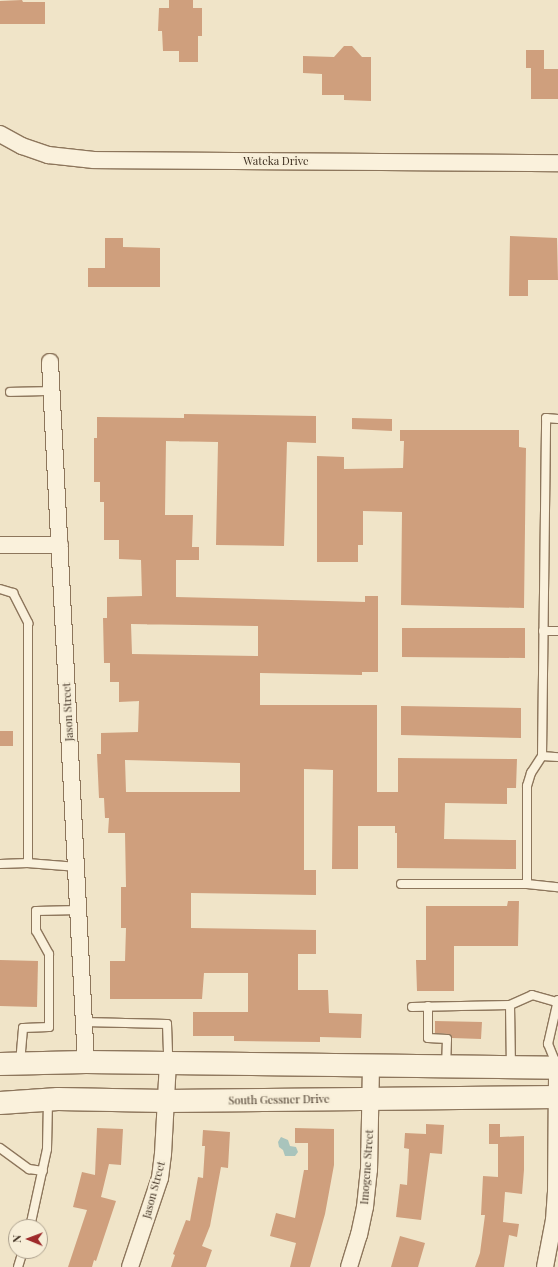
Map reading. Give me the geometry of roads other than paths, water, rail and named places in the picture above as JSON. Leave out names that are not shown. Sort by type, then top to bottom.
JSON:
[{"type":"main road","points":[[10,1064],[86,1062],[558,1067]]},
{"type":"main road","name":"South Gessner Drive","points":[[0,1103],[48,1099],[166,1101],[558,1097]]},
{"type":"street","name":"Wateka Drive","points":[[0,134],[22,146],[48,155],[94,160],[558,162]]},
{"type":"street","name":"Jason Street","points":[[50,362],[86,1062]]},
{"type":"street","points":[[0,545],[60,545]]},
{"type":"street","name":"Jason Street","points":[[130,1267],[160,1178],[163,1154],[168,1064]]},
{"type":"street","name":"Imogene Street","points":[[349,1267],[359,1235],[365,1207],[369,1170],[371,1065]]},
{"type":"street","points":[[545,1267],[554,1220],[556,1193],[558,1067]]},
{"type":"lane","points":[[10,392],[52,391]]},
{"type":"lane","points":[[527,884],[527,786],[531,773],[542,756],[546,418],[558,419]]},
{"type":"lane","points":[[0,589],[13,593],[28,623],[28,863]]},
{"type":"lane","points":[[544,631],[558,631]]},
{"type":"lane","points":[[542,756],[558,758]]},
{"type":"lane","points":[[0,864],[28,863],[77,867]]},
{"type":"lane","points":[[401,884],[527,884],[558,887]]},
{"type":"lane","points":[[10,1064],[24,1028],[50,1027],[49,954],[36,931],[36,911],[79,910]]},
{"type":"lane","points":[[412,1006],[510,1005],[532,995],[557,1001],[548,1044],[558,1067]]},
{"type":"lane","points":[[510,1005],[511,1067]]},
{"type":"lane","points":[[428,1006],[428,1038],[447,1039],[446,1066]]},
{"type":"lane","points":[[84,1022],[167,1024],[168,1064]]},
{"type":"lane","points":[[32,1219],[47,1149],[48,1099]]},
{"type":"lane","points":[[0,1148],[29,1169],[43,1171]]},
{"type":"water","points":[[281,1137],[288,1140],[290,1146],[296,1147],[298,1152],[295,1156],[285,1156],[283,1150],[279,1147],[278,1142]]}]
